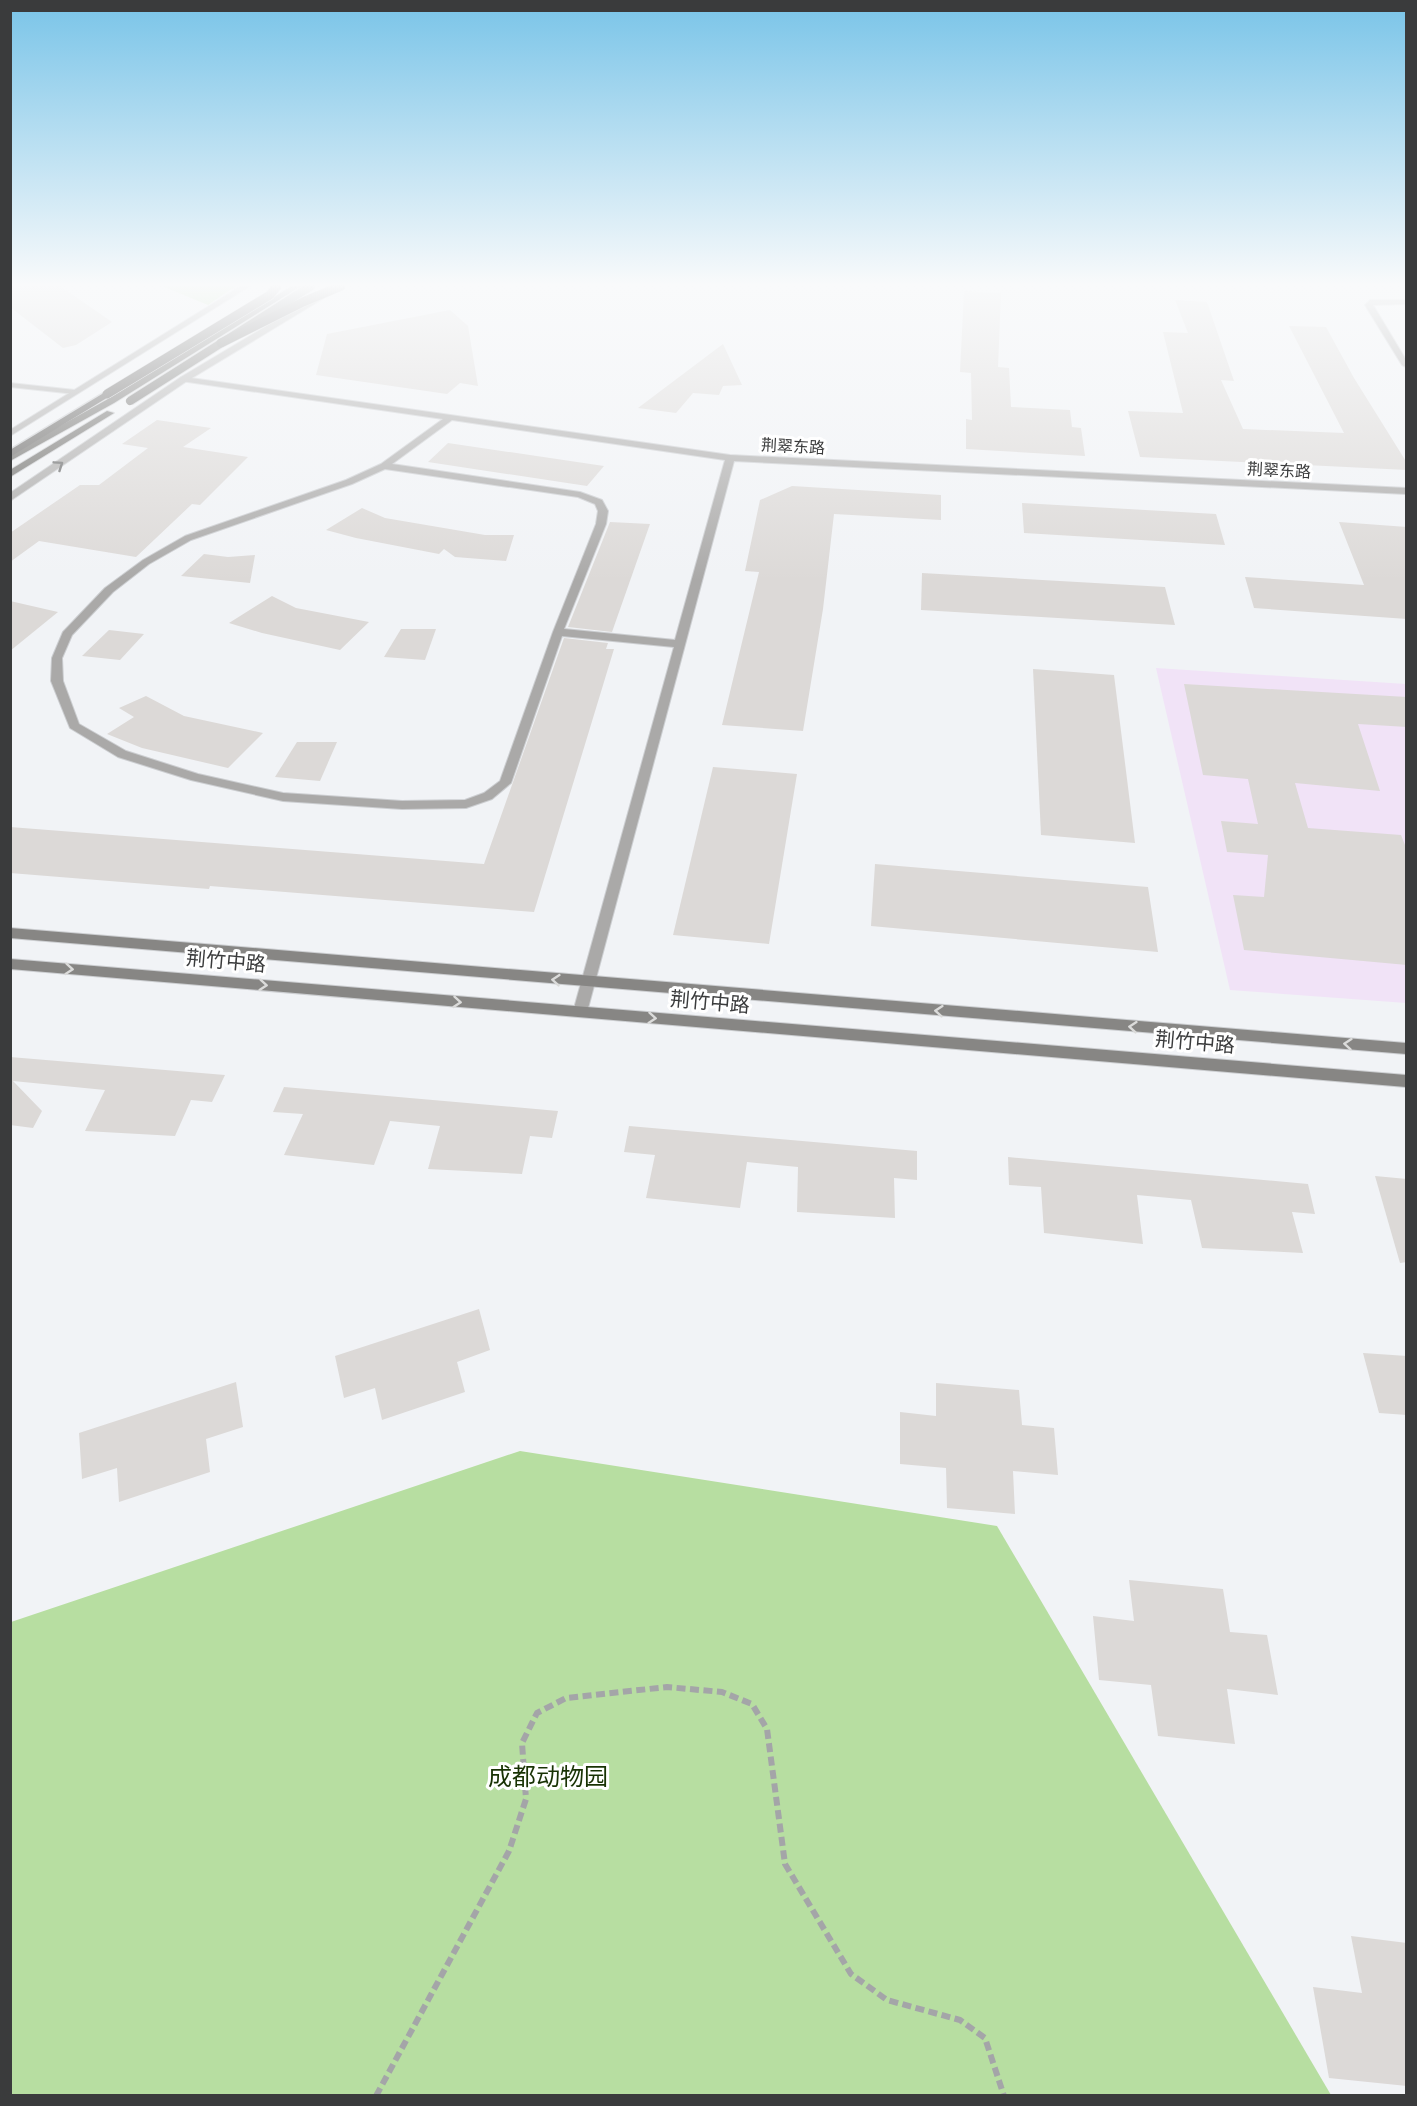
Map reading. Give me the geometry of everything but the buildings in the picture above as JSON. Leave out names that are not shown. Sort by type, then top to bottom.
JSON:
[{"type":"highway","points":[[10,456],[129,384]]},
{"type":"main road","points":[[109,397],[131,384]]},
{"type":"main road","points":[[10,474],[155,384]]},
{"type":"main road","name":"荆竹中路","points":[[10,933],[1407,1049]]},
{"type":"main road","name":"荆竹中路","points":[[10,964],[1407,1081]]},
{"type":"street","points":[[10,434],[88,384]]},
{"type":"street","points":[[10,498],[176,384]]},
{"type":"street","name":"荆翠东路","points":[[220,384],[730,458],[1407,491]]},
{"type":"street","points":[[10,385],[75,392]]},
{"type":"street","points":[[384,466],[580,495],[599,502],[603,512],[601,524],[558,632],[506,783],[488,796],[466,804],[402,805],[283,797],[195,777],[122,754],[74,726],[57,681],[57,658],[67,634],[109,590],[146,562],[188,538],[237,519],[349,482],[384,466],[450,418]]},
{"type":"street","points":[[580,1012],[730,458]]},
{"type":"street","points":[[558,632],[679,644]]},
{"type":"path","points":[[376,2096],[509,1851],[526,1799],[522,1743],[537,1713],[566,1698],[667,1687],[722,1692],[752,1704],[767,1729],[785,1864],[851,1974],[887,2000],[960,2020],[985,2038],[1004,2096]]},
{"type":"shaded area","points":[[1156,668],[1406,684],[1406,1003],[1230,990]]},
{"type":"green space","name":"成都动物园","points":[[520,1451],[997,1526],[1331,2095],[11,2095],[11,1622]]}]
